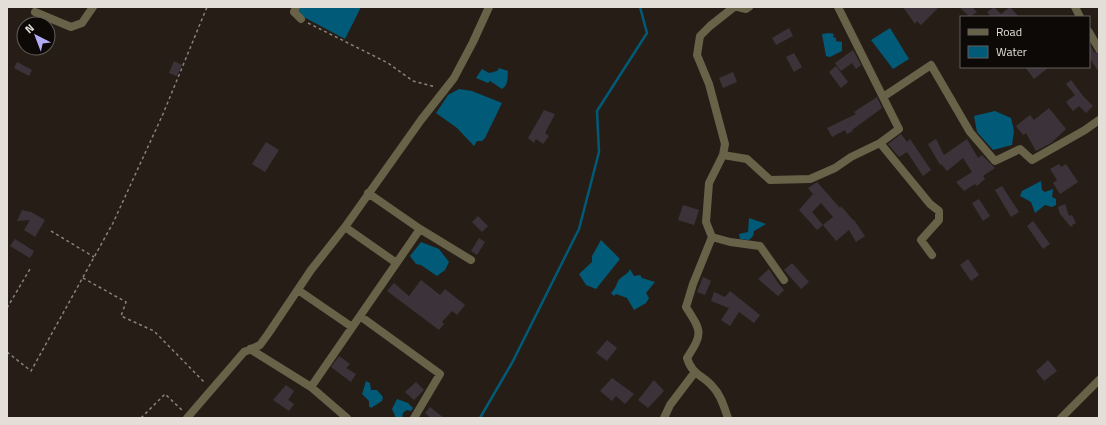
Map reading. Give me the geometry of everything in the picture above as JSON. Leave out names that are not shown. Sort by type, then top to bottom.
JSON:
[{"type":"street","points":[[35,12],[71,27],[82,22],[93,7]]},
{"type":"street","points":[[296,7],[294,12],[301,19]]},
{"type":"street","points":[[188,417],[244,352],[260,345],[421,120],[446,89],[473,42],[489,7]]},
{"type":"street","points":[[728,418],[723,403],[714,387],[690,367],[687,358],[699,338],[698,325],[686,307],[693,284],[712,237],[706,222],[709,183],[723,155],[725,144],[709,84],[697,55],[700,36],[734,7]]},
{"type":"street","points":[[738,7],[746,9],[749,7]]},
{"type":"street","points":[[723,155],[747,159],[770,180],[810,179],[835,168],[852,157],[880,143],[899,129],[838,7]]},
{"type":"street","points":[[1075,7],[1080,16]]},
{"type":"street","points":[[1090,34],[1099,49]]},
{"type":"street","points":[[883,97],[931,65],[970,132],[995,161],[1020,149],[1032,160],[1085,130],[1099,120]]},
{"type":"street","points":[[880,143],[930,204],[939,211],[939,220],[921,240],[932,255]]},
{"type":"street","points":[[368,193],[420,229],[471,260]]},
{"type":"street","points":[[345,227],[395,262]]},
{"type":"street","points":[[311,386],[360,316],[395,262],[420,229]]},
{"type":"street","points":[[712,237],[730,242],[760,246],[784,280]]},
{"type":"street","points":[[298,290],[352,327]]},
{"type":"street","points":[[360,316],[440,374],[414,418]]},
{"type":"street","points":[[250,349],[311,386],[347,418]]},
{"type":"street","points":[[664,418],[670,405],[695,372]]},
{"type":"street","points":[[1061,418],[1099,380]]},
{"type":"path","points":[[7,352],[31,371],[94,257],[138,172],[184,66],[207,7]]},
{"type":"path","points":[[301,19],[388,63],[413,81],[446,89]]},
{"type":"path","points":[[51,231],[94,257]]},
{"type":"path","points":[[7,308],[30,269]]},
{"type":"path","points":[[82,278],[126,302],[121,316],[154,331],[212,390]]},
{"type":"path","points":[[140,418],[165,394],[188,417]]},
{"type":"water","points":[[298,7],[361,7],[345,39],[300,15]]},
{"type":"water","points":[[890,28],[909,59],[893,69],[871,40]]},
{"type":"water","points":[[822,34],[834,34],[833,37],[836,38],[836,41],[842,42],[842,51],[830,57],[826,56]]},
{"type":"water","points":[[499,68],[508,71],[507,83],[502,89],[490,81],[488,83],[476,78],[482,69],[489,73],[497,71]]},
{"type":"water","points":[[459,89],[472,91],[502,103],[485,138],[482,141],[477,141],[474,146],[457,128],[436,113],[448,95]]},
{"type":"water","points":[[995,111],[1011,118],[1014,131],[1012,145],[993,150],[977,132],[974,116]]},
{"type":"water","points":[[1041,181],[1042,190],[1045,192],[1053,189],[1052,197],[1056,199],[1056,205],[1052,207],[1045,205],[1035,213],[1031,202],[1020,196],[1022,191]]},
{"type":"water","points":[[749,218],[766,224],[754,231],[753,236],[749,240],[740,239],[739,234],[748,232]]},
{"type":"water","points":[[601,240],[620,259],[596,289],[586,285],[579,274],[592,262],[592,256]]},
{"type":"water","points":[[421,242],[439,249],[449,262],[445,270],[437,276],[421,265],[416,264],[410,256]]},
{"type":"water","points":[[630,269],[634,276],[640,275],[642,278],[655,282],[646,293],[649,298],[646,303],[634,310],[627,298],[616,294],[614,296],[611,293],[621,277],[628,273]]},
{"type":"water","points":[[366,381],[370,383],[371,390],[377,390],[383,397],[382,401],[371,408],[369,406],[369,401],[362,394]]},
{"type":"water","points":[[397,399],[408,403],[413,408],[411,411],[407,410],[403,413],[402,418],[396,418],[392,409]]},
{"type":"building","points":[[903,7],[939,7],[921,25],[917,21],[915,24]]},
{"type":"building","points":[[959,7],[972,7],[977,12],[969,16]]},
{"type":"building","points":[[994,7],[1001,14],[1010,7],[1018,16],[990,16],[987,12]]},
{"type":"building","points":[[789,28],[793,36],[776,45],[772,38]]},
{"type":"building","points":[[1090,45],[1094,52],[1099,54],[1099,72],[1090,58]]},
{"type":"building","points":[[853,50],[861,65],[856,69],[852,63],[841,71],[835,63]]},
{"type":"building","points":[[794,53],[802,67],[794,72],[786,57]]},
{"type":"building","points":[[174,61],[182,65],[177,76],[169,73]]},
{"type":"building","points":[[17,62],[32,70],[29,76],[14,68]]},
{"type":"building","points":[[836,66],[848,82],[841,88],[829,72]]},
{"type":"building","points":[[1026,68],[1048,68],[1034,79]]},
{"type":"building","points":[[733,72],[737,82],[723,88],[719,78]]},
{"type":"building","points":[[1071,80],[1093,106],[1086,113],[1079,106],[1073,111],[1066,102],[1075,95],[1066,84]]},
{"type":"building","points":[[877,97],[882,108],[852,130],[853,131],[847,134],[845,130],[832,137],[827,128],[856,114],[854,112]]},
{"type":"building","points":[[1049,108],[1066,129],[1051,143],[1036,151],[1026,133],[1023,135],[1016,126],[1030,115],[1034,120]]},
{"type":"building","points":[[544,110],[555,114],[545,133],[549,136],[543,144],[536,139],[534,143],[528,138]]},
{"type":"building","points":[[901,134],[907,142],[910,139],[931,170],[923,176],[907,152],[899,157],[888,144]]},
{"type":"building","points":[[936,139],[944,155],[967,139],[978,158],[982,155],[995,168],[983,176],[985,179],[977,186],[975,184],[964,191],[956,182],[972,172],[963,158],[947,171],[941,164],[940,165],[928,144]]},
{"type":"building","points":[[266,142],[279,150],[265,172],[252,164]]},
{"type":"building","points":[[1059,164],[1061,167],[1066,164],[1078,182],[1060,194],[1053,183],[1057,180],[1050,169]]},
{"type":"building","points":[[817,182],[840,208],[841,206],[854,220],[865,236],[856,242],[849,230],[836,241],[823,225],[817,230],[799,210],[813,194],[808,188]],"holes":[[[821,203],[833,217],[823,225],[812,212]]]},
{"type":"building","points":[[1002,186],[1019,212],[1011,217],[995,190]]},
{"type":"building","points":[[979,199],[990,216],[983,221],[972,203]]},
{"type":"building","points":[[1065,204],[1069,216],[1072,215],[1076,223],[1072,225],[1073,227],[1070,226],[1060,214],[1058,207]]},
{"type":"building","points":[[683,205],[699,210],[694,225],[678,220]]},
{"type":"building","points":[[22,210],[31,212],[45,220],[35,237],[24,230],[30,220],[17,221]]},
{"type":"building","points":[[478,216],[488,226],[482,232],[472,222]]},
{"type":"building","points":[[1033,221],[1050,244],[1043,249],[1027,226]]},
{"type":"building","points":[[479,238],[485,242],[477,255],[471,251]]},
{"type":"building","points":[[15,239],[34,251],[30,258],[10,246]]},
{"type":"building","points":[[968,259],[979,275],[971,281],[960,265]]},
{"type":"building","points":[[792,263],[809,282],[801,289],[784,270]]},
{"type":"building","points":[[769,269],[784,290],[778,296],[758,279]]},
{"type":"building","points":[[703,277],[711,281],[705,295],[697,292]]},
{"type":"building","points":[[421,280],[440,295],[445,289],[465,305],[457,315],[452,311],[442,322],[444,324],[439,330],[387,291],[394,283],[409,296]]},
{"type":"building","points":[[730,291],[760,315],[754,323],[739,312],[730,326],[721,320],[729,308],[711,301],[714,292],[725,297]]},
{"type":"building","points":[[607,340],[617,348],[607,361],[596,353]]},
{"type":"building","points":[[339,356],[350,364],[346,368],[356,374],[351,382],[331,367]]},
{"type":"building","points":[[1048,360],[1057,371],[1044,381],[1036,371]]},
{"type":"building","points":[[612,378],[634,394],[625,404],[616,396],[612,401],[600,391]]},
{"type":"building","points":[[654,380],[664,391],[648,408],[638,400]]},
{"type":"building","points":[[416,382],[424,390],[414,400],[405,392]]},
{"type":"building","points":[[286,385],[294,391],[288,400],[294,404],[289,411],[273,400]]},
{"type":"building","points":[[430,407],[444,418],[431,418],[425,413]]},
{"type":"waterway","points":[[480,418],[513,361],[579,229],[599,152],[597,111],[647,33],[640,7]]}]
